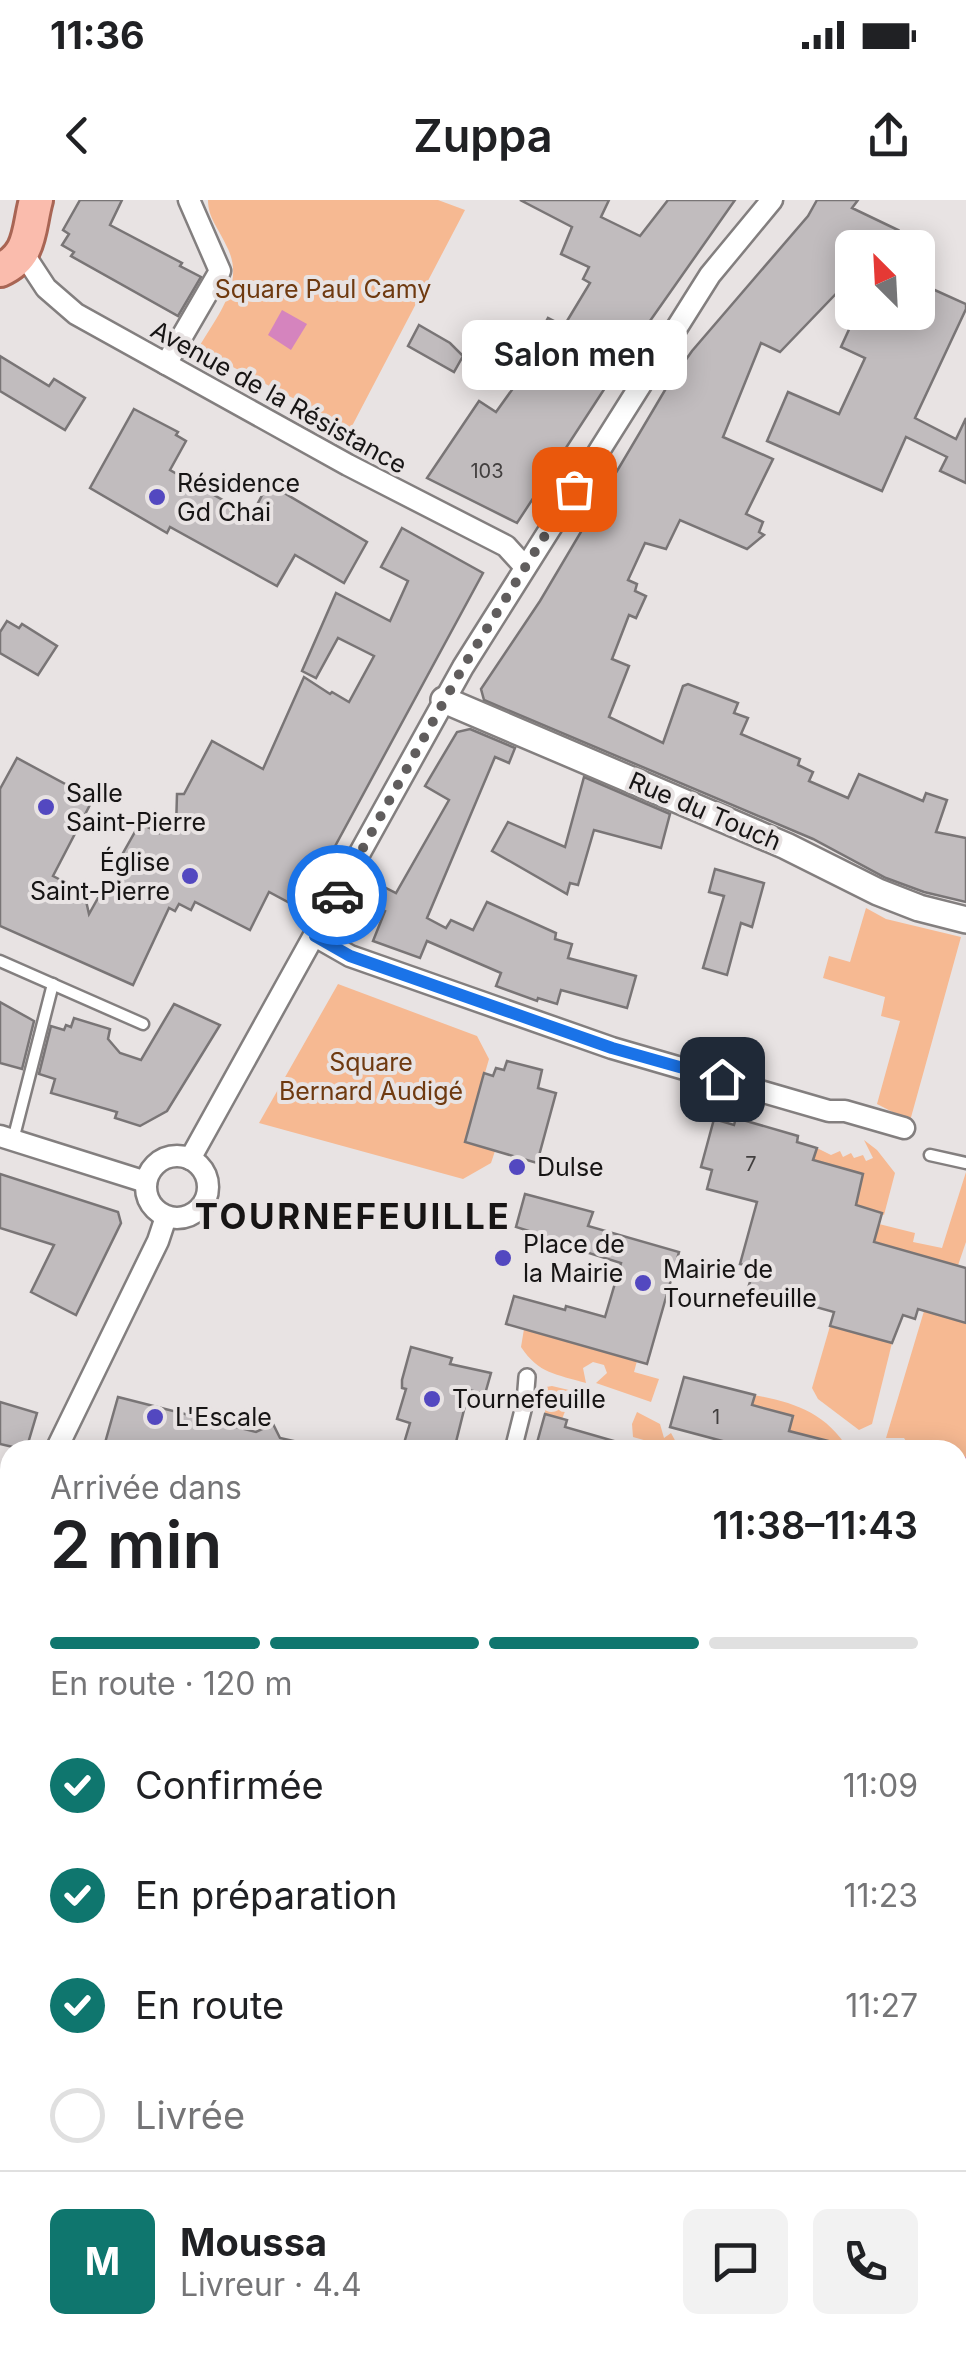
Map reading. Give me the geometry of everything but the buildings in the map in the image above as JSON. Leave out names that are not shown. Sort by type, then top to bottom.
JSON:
[{"type":"main road","points":[[12,262],[36,200]]},
{"type":"street","points":[[166,364],[220,270],[189,200]]},
{"type":"street","points":[[190,1159],[444,700],[710,275],[772,200]]},
{"type":"street","name":"Avenue de la Résistance","points":[[12,262],[76,314],[348,465],[506,546],[525,567]]},
{"type":"street","name":"Rue du Touch","points":[[444,700],[786,846],[878,892],[966,920]]},
{"type":"street","points":[[315,936],[350,956],[612,1048],[829,1111],[845,1111],[904,1128]]},
{"type":"street","points":[[7,1138],[146,1182]]},
{"type":"street","points":[[172,1156],[190,1159],[206,1174],[206,1199],[194,1214],[166,1217],[148,1200],[146,1182],[162,1160],[172,1156]]},
{"type":"street","points":[[61,1440],[166,1217]]},
{"type":"street","points":[[516,1440],[526,1402],[527,1377]]},
{"type":"lane","points":[[0,961],[142,1024]]},
{"type":"lane","points":[[7,1138],[53,984]]},
{"type":"lane","points":[[930,1155],[966,1163]]},
{"type":"green space","name":"Square Paul Camy","points":[[208,200],[438,200],[465,210],[351,428],[198,349],[227,298],[233,272],[232,259],[212,218]]},
{"type":"green space","points":[[866,908],[886,919],[961,937],[910,1121],[877,1104],[900,1021],[881,1016],[885,997],[823,978],[829,956],[850,962]]},
{"type":"green space","name":"Square Bernard Audigé","points":[[338,984],[477,1036],[489,1059],[465,1142],[495,1151],[491,1163],[463,1179],[259,1123]]},
{"type":"green space","points":[[864,1140],[895,1173],[884,1215],[848,1203],[862,1179],[825,1163],[812,1163],[817,1148],[831,1155],[840,1151],[843,1157],[851,1153],[854,1158],[863,1155],[866,1161],[873,1158]]},
{"type":"green space","points":[[966,1172],[966,1242],[941,1315],[966,1323],[966,1440],[886,1438],[939,1261],[874,1242],[879,1224],[915,1233],[913,1242],[942,1248]]},
{"type":"green space","points":[[830,1326],[892,1343],[872,1424],[859,1430],[818,1399],[812,1388]]},
{"type":"green space","points":[[524,1329],[637,1361],[634,1372],[659,1379],[651,1402],[596,1383],[607,1373],[604,1365],[593,1362],[583,1368],[586,1383],[542,1368],[521,1347]]},
{"type":"green space","points":[[546,1387],[573,1391],[562,1419],[545,1414]]},
{"type":"green space","points":[[754,1395],[808,1411],[842,1440],[789,1431],[792,1416],[752,1405]]},
{"type":"green space","points":[[637,1412],[660,1424],[664,1438],[671,1433],[675,1440],[633,1437],[632,1424]]},
{"type":"shaded area","points":[[282,310],[307,324],[291,350],[268,335]]},
{"type":"way so far","points":[[337,895],[463,667],[574,489]]},
{"type":"place","name":"Salon men","points":[[574,489]]},
{"type":"place","name":"Résidence Gd Chai","points":[[157,497]]},
{"type":"place","name":"Salle Saint-Pierre","points":[[46,807]]},
{"type":"place","name":"Église Saint-Pierre","points":[[190,876]]},
{"type":"place","name":"Dulse","points":[[517,1167]]},
{"type":"place","name":"Place de la Mairie","points":[[503,1258]]},
{"type":"place","name":"Mairie de Tournefeuille","points":[[643,1283]]},
{"type":"place","name":"Tournefeuille","points":[[432,1399]]},
{"type":"place","name":"L'Escale","points":[[155,1417]]},
{"type":"district","name":"TOURNEFEUILLE","points":[[353,1217]]},
{"type":"route","points":[[337,895],[315,936],[350,956],[612,1048],[722,1079]]}]
